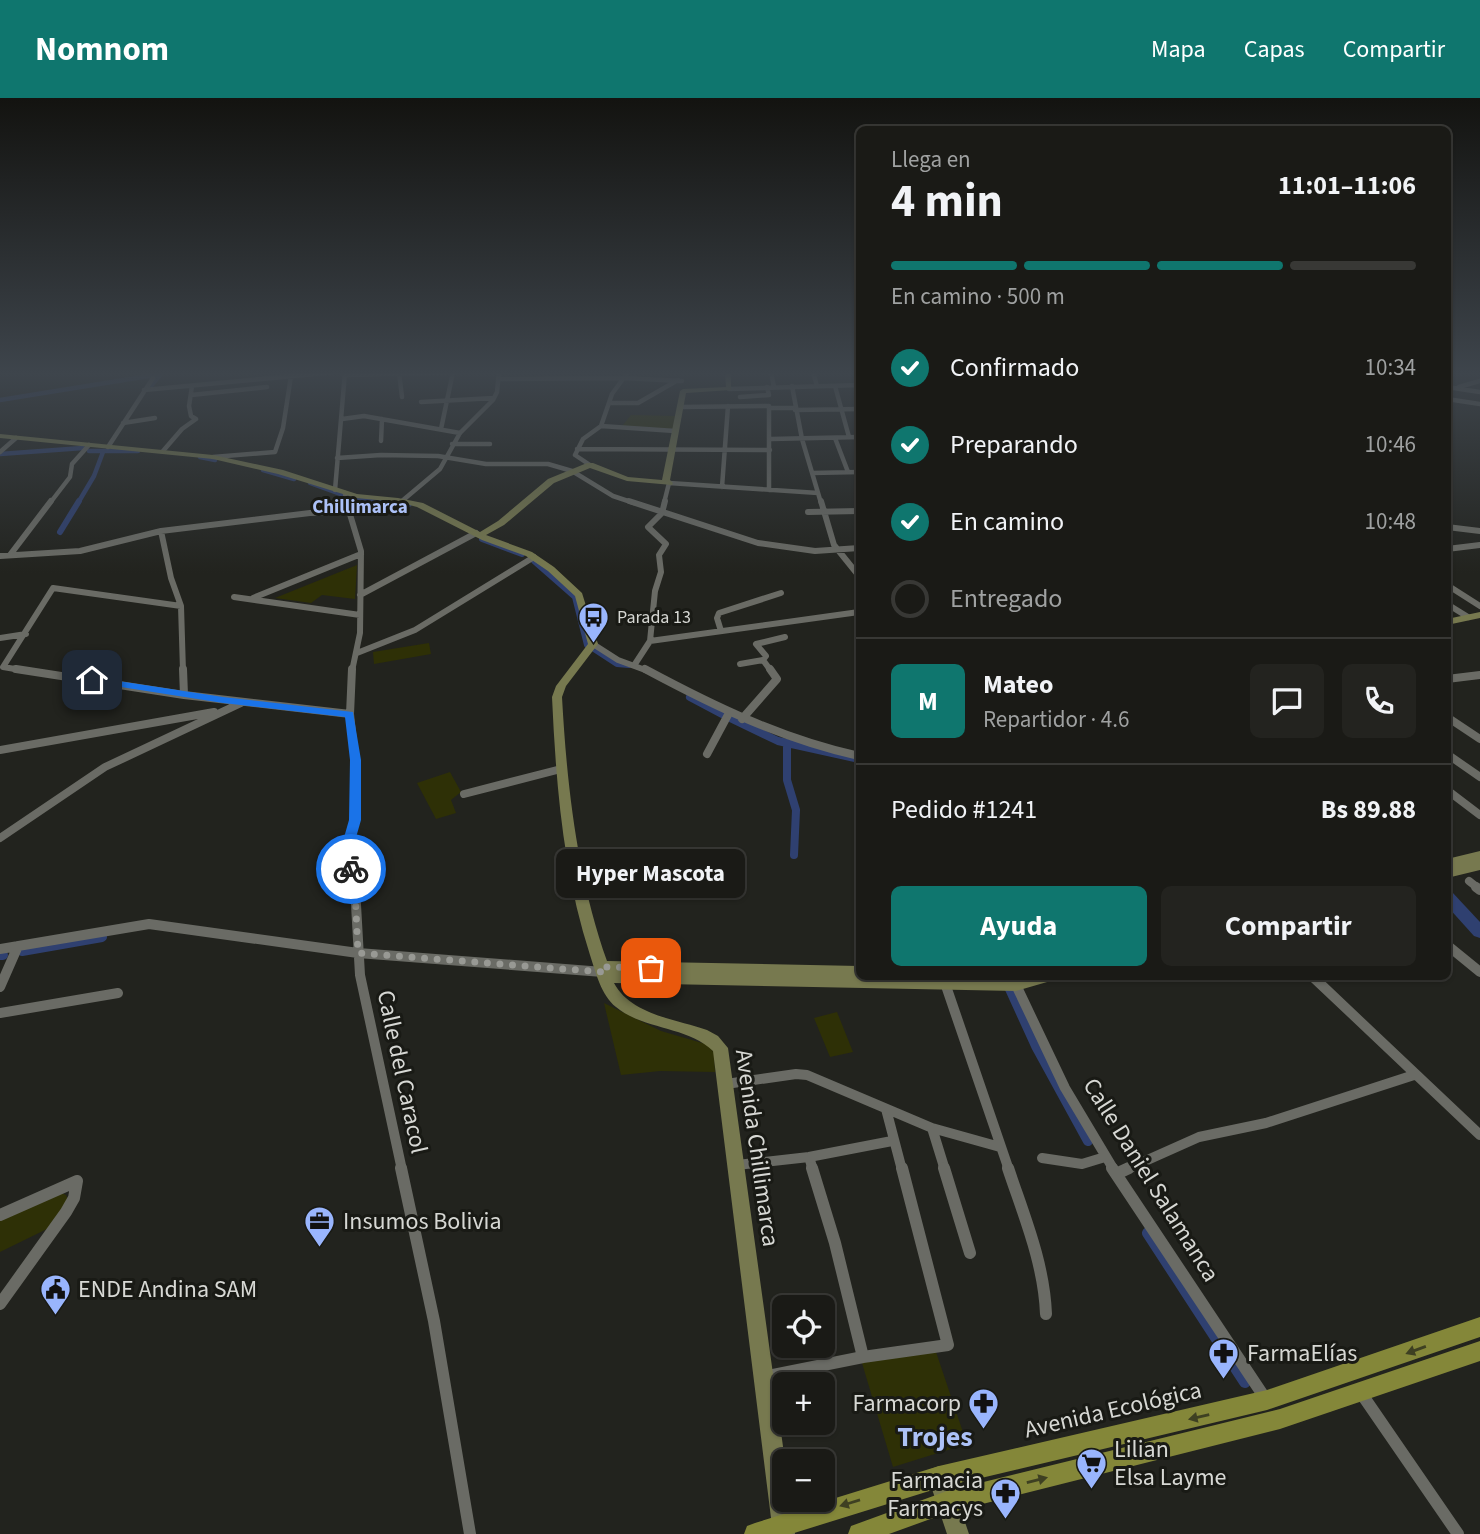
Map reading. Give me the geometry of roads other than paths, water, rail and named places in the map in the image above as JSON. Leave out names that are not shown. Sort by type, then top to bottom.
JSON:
[{"type":"main road","name":"Avenida Ecológica","points":[[755,1534],[783,1530],[939,1477],[1267,1400],[1480,1327]]},
{"type":"main road","points":[[859,1534],[947,1502],[1268,1422],[1353,1396],[1480,1351]]},
{"type":"main road","points":[[1333,1379],[1353,1396]]},
{"type":"street","points":[[0,452],[15,439]]},
{"type":"street","points":[[27,439],[213,457],[280,472],[345,493],[402,500],[436,511],[479,534],[534,557],[570,584],[579,595],[593,644],[618,660],[635,664],[784,738],[856,755]]},
{"type":"street","points":[[108,447],[113,439]]},
{"type":"street","points":[[163,451],[173,439]]},
{"type":"street","points":[[213,457],[275,453],[279,439]]},
{"type":"street","points":[[335,490],[339,439]]},
{"type":"street","points":[[402,500],[440,469],[449,457],[456,439]]},
{"type":"street","points":[[583,439],[575,455],[590,465],[627,479],[818,493]]},
{"type":"street","points":[[675,439],[676,450]]},
{"type":"street","points":[[635,664],[650,641],[655,591],[661,572],[659,555],[666,544],[648,527],[662,513],[668,483],[673,480],[678,439]]},
{"type":"street","points":[[722,486],[725,439]]},
{"type":"street","points":[[769,490],[771,439]]},
{"type":"street","points":[[802,439],[834,545],[856,572]]},
{"type":"street","points":[[835,439],[848,472]]},
{"type":"street","points":[[452,444],[490,444]]},
{"type":"street","points":[[10,555],[70,477],[72,464],[89,445]]},
{"type":"street","points":[[577,449],[769,450]]},
{"type":"street","points":[[337,458],[382,455],[449,457],[486,464],[548,464],[572,471],[612,496],[758,543],[815,551],[856,548]]},
{"type":"street","points":[[360,595],[501,523],[551,481],[590,465]]},
{"type":"street","points":[[812,473],[856,471]]},
{"type":"street","name":"Calle del Caracol","points":[[345,493],[346,512],[359,539],[361,554],[357,653],[350,681],[355,760],[355,820],[349,841],[349,859],[355,890],[358,953],[365,1001],[434,1321],[470,1534]]},
{"type":"street","points":[[0,556],[79,551],[161,531],[310,513],[346,512]]},
{"type":"street","points":[[808,512],[856,513]]},
{"type":"street","points":[[1451,527],[1480,531]]},
{"type":"street","points":[[161,531],[171,578],[181,606],[184,695]]},
{"type":"street","points":[[1451,549],[1480,545]]},
{"type":"street","points":[[253,598],[361,554]]},
{"type":"street","points":[[357,653],[415,630],[534,557]]},
{"type":"street","points":[[181,606],[53,588],[3,667],[184,695],[350,714]]},
{"type":"street","points":[[1451,588],[1480,606]]},
{"type":"street","points":[[722,631],[717,618],[719,613],[780,593]]},
{"type":"street","points":[[234,597],[360,615]]},
{"type":"street","points":[[1451,606],[1468,617]]},
{"type":"street","points":[[650,641],[856,612]]},
{"type":"street","points":[[1451,621],[1480,614]]},
{"type":"street","points":[[0,638],[26,634]]},
{"type":"street","points":[[763,660],[766,656],[756,644],[785,637]]},
{"type":"street","name":"Avenida Chillimarca","points":[[593,644],[561,686],[557,697],[562,796],[583,911],[611,993],[624,1006],[717,1044],[720,1048],[761,1378],[783,1530]]},
{"type":"street","points":[[740,664],[763,660]]},
{"type":"street","points":[[742,719],[778,679],[763,660]]},
{"type":"street","points":[[1451,679],[1480,676]]},
{"type":"street","points":[[0,838],[105,766],[243,702]]},
{"type":"street","points":[[0,751],[94,733],[127,730],[229,709]]},
{"type":"street","points":[[707,754],[729,713]]},
{"type":"street","points":[[1451,720],[1480,738]]},
{"type":"street","points":[[1451,757],[1480,777]]},
{"type":"street","points":[[464,794],[561,769]]},
{"type":"street","points":[[1451,793],[1480,815]]},
{"type":"street","points":[[1451,864],[1480,856]]},
{"type":"street","points":[[1451,865],[1480,865]]},
{"type":"street","points":[[1469,881],[1480,890]]},
{"type":"street","points":[[0,949],[149,924],[358,953],[603,972],[945,983],[1014,981]]},
{"type":"street","points":[[0,987],[18,946]]},
{"type":"street","points":[[1451,948],[1480,972]]},
{"type":"street","points":[[603,972],[772,966],[856,972]]},
{"type":"street","points":[[1316,980],[1480,1135]]},
{"type":"street","name":"Calle Daniel Salamanca","points":[[1014,981],[1065,1088],[1105,1157],[1267,1400]]},
{"type":"street","points":[[945,983],[1035,1247],[1045,1292],[1046,1314]]},
{"type":"street","points":[[0,1013],[118,993]]},
{"type":"street","points":[[726,1084],[802,1074],[932,1128],[1000,1147]]},
{"type":"street","points":[[1116,1174],[1199,1137],[1266,1124],[1414,1075]]},
{"type":"street","points":[[761,1378],[863,1357],[948,1345],[886,1110]]},
{"type":"street","points":[[932,1128],[970,1253]]},
{"type":"street","points":[[734,1165],[808,1157],[892,1140]]},
{"type":"street","points":[[808,1157],[835,1243],[863,1357]]},
{"type":"street","points":[[1042,1158],[1082,1164],[1105,1157]]},
{"type":"street","points":[[0,1215],[77,1181],[74,1198],[66,1212],[0,1304]]},
{"type":"street","points":[[1353,1396],[1458,1534]]},
{"type":"street","points":[[939,1477],[958,1534]]},
{"type":"waterway","points":[[0,454],[83,448]]},
{"type":"waterway","points":[[89,451],[138,451]]},
{"type":"waterway","points":[[78,503],[94,476],[103,452]]},
{"type":"waterway","points":[[200,457],[215,460]]},
{"type":"waterway","points":[[263,470],[294,479]]},
{"type":"waterway","points":[[310,483],[343,495]]},
{"type":"waterway","points":[[349,497],[399,503]]},
{"type":"waterway","points":[[60,532],[79,501]]},
{"type":"waterway","points":[[384,501],[409,504]]},
{"type":"waterway","points":[[482,539],[522,554]]},
{"type":"waterway","points":[[534,561],[575,597],[587,645]]},
{"type":"waterway","points":[[594,649],[617,664],[629,665]]},
{"type":"waterway","points":[[690,697],[722,714]]},
{"type":"waterway","points":[[728,717],[778,741],[855,758]]},
{"type":"waterway","points":[[787,743],[787,780],[796,810],[794,855]]},
{"type":"waterway","points":[[1451,900],[1480,932]]},
{"type":"waterway","points":[[22,951],[102,937]]},
{"type":"waterway","points":[[1010,989],[1036,1046],[1088,1141]]},
{"type":"waterway","points":[[1148,1233],[1245,1382]]},
{"type":"place","name":"Parada 13","points":[[594,644]]},
{"type":"place","name":"Hyper Mascota","points":[[651,968]]},
{"type":"place","name":"Insumos Bolivia","points":[[320,1248]]},
{"type":"place","name":"ENDE Andina SAM","points":[[55,1316]]},
{"type":"place","name":"FarmaElías","points":[[1224,1380]]},
{"type":"place","name":"Farmacorp","points":[[984,1430]]},
{"type":"place","name":"Lilian Elsa Layme","points":[[1091,1490]]},
{"type":"place","name":"Farmacia Farmacys","points":[[1006,1521]]},
{"type":"district","name":"Chillimarca","points":[[360,507]]},
{"type":"district","name":"Trojes","points":[[935,1437]]}]
